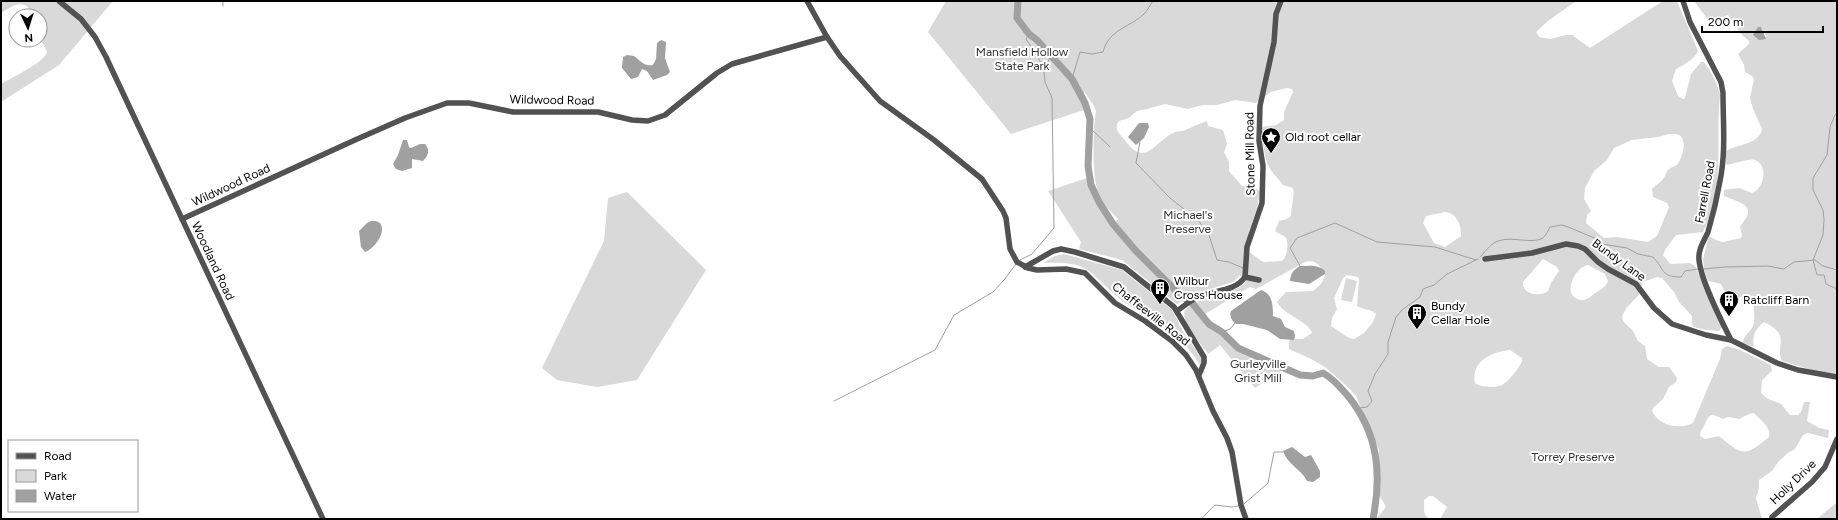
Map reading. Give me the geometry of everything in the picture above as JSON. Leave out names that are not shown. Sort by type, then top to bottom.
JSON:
[{"type":"street","name":"Woodland Road","points":[[59,1],[81,19],[95,37],[323,519]]},
{"type":"street","points":[[807,1],[827,37],[840,56],[880,101],[934,140],[982,178],[999,203],[1006,218],[1010,249],[1017,262],[1025,267],[1056,250],[1065,249],[1124,267],[1177,311],[1204,357],[1204,363],[1199,375]]},
{"type":"street","name":"Stone Mill Road","points":[[1245,277],[1246,247],[1262,203],[1263,166],[1259,141],[1260,106],[1274,42],[1276,14],[1281,1]]},
{"type":"street","name":"Farrell Road","points":[[1683,1],[1690,22],[1721,82],[1723,92],[1723,164],[1721,180],[1707,233],[1700,247],[1699,260],[1703,277],[1731,340]]},
{"type":"street","name":"Wildwood Road","points":[[182,219],[377,131],[447,103],[469,103],[513,112],[598,112],[639,121],[648,121],[665,115],[717,73],[732,64],[827,37]]},
{"type":"street","name":"Bundy Lane","points":[[1485,259],[1532,253],[1566,244],[1578,246],[1585,249],[1598,262],[1608,269],[1636,284],[1654,308],[1672,324],[1706,335],[1731,340],[1777,363],[1798,370],[1837,377]]},
{"type":"street","name":"Chaffeeville Road","points":[[1025,267],[1037,270],[1073,269],[1086,273],[1115,303],[1145,321],[1172,341],[1186,355],[1199,375],[1213,411],[1228,438],[1232,452],[1242,509],[1246,519]]},
{"type":"street","points":[[1177,311],[1198,297],[1228,288],[1243,281],[1245,277],[1259,280]]},
{"type":"street","name":"Holly Drive","points":[[1772,517],[1812,482],[1825,467],[1837,439]]},
{"type":"green space","points":[[1,1],[113,1],[59,65],[1,102],[1,84],[34,65],[45,56],[47,52],[45,48],[48,48],[48,8],[28,8],[21,4],[8,8],[1,13]]},
{"type":"green space","points":[[946,1],[1576,1],[1548,21],[1536,32],[1539,37],[1550,39],[1572,35],[1590,48],[1663,1],[1677,1],[1698,51],[1692,59],[1676,69],[1672,81],[1678,96],[1683,99],[1685,98],[1691,74],[1701,62],[1704,62],[1712,74],[1720,95],[1718,164],[1715,198],[1703,232],[1676,235],[1663,255],[1670,264],[1690,263],[1695,266],[1722,327],[1719,331],[1705,330],[1693,326],[1692,316],[1679,302],[1674,292],[1662,278],[1657,277],[1643,282],[1639,295],[1627,307],[1622,316],[1623,321],[1633,331],[1638,341],[1645,346],[1647,359],[1659,367],[1669,367],[1677,378],[1676,382],[1669,387],[1663,399],[1653,408],[1652,411],[1660,420],[1670,425],[1682,426],[1693,423],[1720,359],[1722,349],[1727,346],[1738,349],[1771,365],[1772,371],[1762,380],[1761,393],[1768,399],[1781,404],[1790,415],[1798,415],[1801,412],[1804,402],[1810,402],[1807,421],[1819,428],[1829,430],[1828,438],[1808,433],[1803,435],[1795,449],[1778,462],[1772,471],[1759,480],[1759,488],[1756,498],[1762,519],[1440,519],[1447,507],[1433,496],[1429,496],[1424,500],[1424,511],[1426,516],[1431,519],[1376,519],[1386,507],[1378,493],[1379,450],[1356,396],[1325,367],[1289,349],[1289,341],[1291,339],[1303,339],[1312,333],[1307,325],[1285,311],[1277,302],[1286,292],[1313,291],[1321,284],[1325,276],[1320,266],[1315,262],[1305,262],[1256,289],[1250,287],[1205,314],[1215,331],[1227,340],[1264,359],[1289,366],[1255,388],[1220,345],[1208,354],[1188,327],[1184,315],[1185,310],[1200,301],[1233,291],[1240,287],[1246,282],[1240,275],[1233,282],[1197,293],[1177,304],[1122,260],[1079,249],[1081,242],[1048,191],[1090,177],[1097,196],[1114,223],[1118,219],[1108,209],[1100,197],[1097,189],[1094,168],[1094,130],[1096,111],[1084,91],[1084,110],[1011,134],[928,32]],"holes":[[[1287,88],[1292,89],[1293,92],[1284,112],[1284,120],[1276,125],[1262,127],[1261,129],[1265,155],[1269,167],[1283,185],[1293,188],[1294,194],[1291,216],[1287,219],[1279,221],[1275,231],[1285,237],[1287,241],[1286,254],[1282,261],[1263,262],[1249,252],[1249,231],[1257,208],[1260,192],[1256,188],[1242,186],[1229,171],[1229,162],[1224,152],[1227,144],[1223,130],[1208,126],[1207,121],[1183,131],[1174,132],[1149,151],[1143,153],[1131,148],[1117,131],[1117,124],[1119,121],[1129,118],[1137,111],[1165,104],[1188,109],[1203,105],[1217,105],[1235,100],[1256,103],[1271,92]],[[1677,134],[1682,137],[1684,145],[1677,165],[1668,170],[1665,177],[1652,189],[1653,197],[1667,203],[1669,207],[1657,236],[1648,242],[1617,237],[1604,238],[1586,223],[1587,215],[1591,211],[1584,199],[1585,188],[1594,171],[1607,160],[1614,148],[1632,140]],[[1445,212],[1452,214],[1458,220],[1461,236],[1445,247],[1434,243],[1423,223],[1426,216]],[[1543,259],[1557,267],[1559,271],[1551,283],[1548,291],[1544,293],[1532,294],[1525,290],[1523,282]],[[1588,265],[1605,274],[1608,281],[1606,285],[1584,300],[1579,300],[1576,298],[1572,295],[1571,291],[1574,277],[1580,269]],[[1347,275],[1358,277],[1357,306],[1372,311],[1376,314],[1373,322],[1364,333],[1354,339],[1349,338],[1331,326],[1332,318],[1337,309],[1334,298],[1343,278]],[[1510,350],[1522,358],[1522,361],[1514,374],[1502,385],[1488,387],[1475,383],[1476,369],[1479,363],[1496,353]],[[1754,413],[1767,427],[1769,437],[1761,444],[1743,452],[1733,447],[1719,436],[1705,439],[1700,436],[1700,433],[1707,420],[1712,415],[1723,419],[1728,417],[1739,419]]]},
{"type":"green space","points":[[1694,1],[1837,1],[1837,374],[1815,371],[1782,361],[1780,356],[1781,341],[1778,332],[1764,322],[1758,327],[1755,333],[1753,339],[1754,347],[1743,343],[1744,338],[1754,323],[1753,299],[1748,296],[1744,296],[1733,299],[1726,293],[1721,284],[1708,281],[1704,269],[1703,259],[1709,236],[1723,242],[1741,238],[1742,235],[1740,227],[1748,215],[1748,210],[1743,204],[1724,196],[1724,190],[1739,188],[1752,193],[1760,187],[1763,177],[1762,167],[1755,160],[1746,160],[1727,165],[1726,163],[1726,151],[1757,138],[1762,129],[1750,98],[1754,79],[1745,72],[1744,65],[1738,54],[1749,44],[1749,41],[1742,35],[1728,15],[1709,21]],"holes":[[[1761,27],[1767,37],[1755,37],[1754,33]]]},
{"type":"green space","points":[[627,192],[706,270],[637,380],[597,387],[557,380],[542,368],[604,241],[608,198]]},
{"type":"green space","name":"Gurleyville Grist Mill","points":[[1064,254],[1122,270],[1172,310],[1185,335],[1202,358],[1205,376],[1197,360],[1186,346],[1158,322],[1161,316],[1149,310],[1146,315],[1129,305],[1120,299],[1094,275],[1080,266],[1059,263],[1043,263],[1055,256]]},
{"type":"green space","points":[[1346,278],[1357,281],[1352,302],[1341,300]]},
{"type":"green space","points":[[1837,502],[1837,519],[1817,519]]},
{"type":"water","points":[[1758,27],[1761,27],[1766,39],[1759,40],[1753,35]]},
{"type":"water","points":[[661,40],[666,42],[665,58],[670,72],[667,75],[653,80],[647,71],[642,69],[638,77],[631,79],[622,68],[623,57],[627,55],[634,56],[647,65],[653,65],[656,59],[657,43]]},
{"type":"water","points":[[1139,123],[1148,123],[1149,127],[1144,138],[1136,145],[1128,137]]},
{"type":"water","points":[[403,140],[407,140],[409,147],[411,148],[420,144],[425,144],[428,148],[428,152],[427,157],[423,161],[412,159],[412,168],[402,171],[396,169],[393,164]]},
{"type":"water","points":[[371,221],[380,223],[382,231],[376,244],[365,252],[361,247],[359,231]]},
{"type":"water","points":[[1300,266],[1319,267],[1325,271],[1325,274],[1309,284],[1290,281],[1293,272]]},
{"type":"water","points":[[1261,290],[1268,294],[1272,301],[1273,316],[1281,319],[1285,327],[1294,331],[1294,340],[1280,339],[1267,330],[1243,324],[1236,324],[1232,320],[1230,315],[1231,311]]},
{"type":"water","points":[[1292,447],[1305,457],[1311,455],[1320,471],[1320,477],[1313,482],[1307,481],[1285,456],[1283,451]]},
{"type":"waterway","points":[[223,1],[223,6]]},
{"type":"waterway","points":[[1018,1],[1017,18],[1029,34],[1037,40],[1072,79],[1085,103],[1090,119],[1088,166],[1091,185],[1099,202],[1113,224],[1136,251],[1179,294],[1192,303],[1209,324],[1222,332],[1238,348],[1300,375],[1313,376],[1323,373],[1339,386],[1358,410],[1366,424],[1375,454],[1377,486],[1373,519]]},
{"type":"waterway","points":[[1072,79],[1080,52],[1092,54],[1103,52],[1110,38],[1144,14],[1153,1]]},
{"type":"waterway","points":[[1020,260],[1032,254],[1054,228],[1052,98],[1045,82],[1044,71],[1039,59],[1026,39],[1029,34]]},
{"type":"waterway","points":[[1044,69],[1051,56]]},
{"type":"waterway","points":[[1837,114],[1835,115],[1830,127],[1827,155],[1813,178],[1813,190],[1823,210],[1824,219],[1823,235],[1813,260],[1817,275],[1824,275],[1826,284],[1837,289]]},
{"type":"waterway","points":[[1090,128],[1110,147]]},
{"type":"waterway","points":[[1140,142],[1136,163],[1170,198],[1198,220],[1209,235],[1217,260],[1229,262],[1243,268]]},
{"type":"waterway","points":[[1300,266],[1290,248],[1297,238],[1335,223],[1377,242],[1435,247],[1476,260]]},
{"type":"waterway","points":[[1480,257],[1498,241],[1507,239],[1539,240],[1544,237],[1550,227],[1562,225],[1597,239],[1602,244],[1627,248],[1638,254],[1653,257],[1664,272],[1669,276],[1681,277],[1685,271],[1698,269]]},
{"type":"waterway","points":[[1346,394],[1358,408],[1367,407],[1372,401],[1368,391],[1375,374],[1388,354],[1388,342],[1396,317],[1402,310],[1420,297],[1423,289],[1434,285],[1447,274],[1478,259]]},
{"type":"waterway","points":[[1704,269],[1768,266],[1784,269],[1794,262],[1815,260],[1823,266],[1837,270]]},
{"type":"waterway","points":[[834,401],[935,350],[954,315],[993,292],[1016,264]]},
{"type":"waterway","points":[[1222,332],[1230,329],[1235,323]]},
{"type":"waterway","points":[[1244,504],[1268,483],[1274,452],[1283,452]]},
{"type":"waterway","points":[[1201,519],[1215,505],[1232,507],[1238,506]]},
{"type":"place","name":"Old root cellar","points":[[1271,154]]},
{"type":"place","name":"Wilbur Cross House","points":[[1160,305]]},
{"type":"place","name":"Ratcliff Barn","points":[[1729,317]]},
{"type":"place","name":"Bundy Cellar Hole","points":[[1417,330]]},
{"type":"park label","name":"Mansfield Hollow State Park","points":[[1022,59]]},
{"type":"park label","name":"Michael's Preserve","points":[[1188,222]]},
{"type":"park label","name":"Torrey Preserve","points":[[1573,457]]}]
